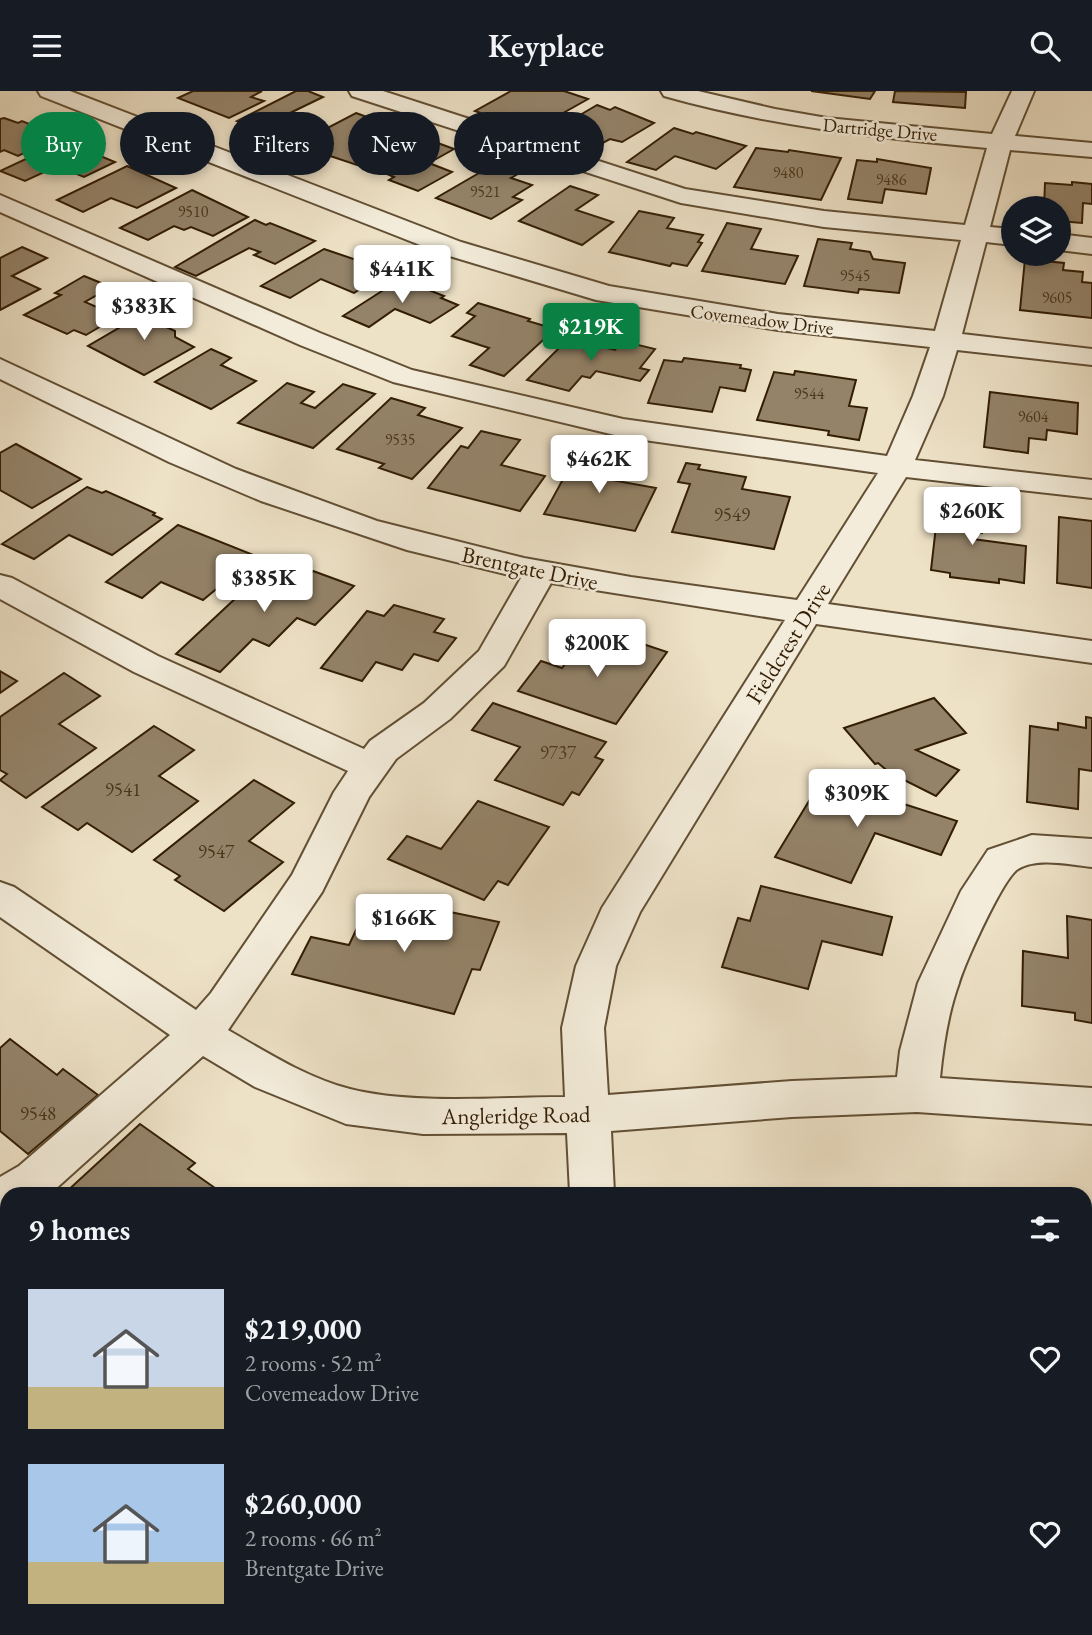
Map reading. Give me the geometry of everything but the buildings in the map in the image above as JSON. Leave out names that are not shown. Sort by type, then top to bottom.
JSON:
[{"type":"street","name":"Covemeadow Drive","points":[[49,91],[452,248],[606,294],[690,310],[1092,357]]},
{"type":"street","points":[[360,91],[681,196],[824,219],[1001,236]]},
{"type":"street","name":"Dartridge Drive","points":[[672,91],[746,111],[799,121],[1092,150]]},
{"type":"street","name":"Fieldcrest Drive","points":[[592,1187],[583,1028],[596,966],[622,908],[897,467],[928,396],[946,341],[1001,141],[1023,91]]},
{"type":"street","points":[[0,203],[310,339],[403,376],[623,428],[897,467],[1092,489]]},
{"type":"street","points":[[1071,243],[1092,246]]},
{"type":"street","name":"Brentgate Drive","points":[[0,368],[247,486],[366,528],[540,573],[646,591],[1092,652]]},
{"type":"street","points":[[23,1187],[35,1180],[200,1034],[226,1004],[308,882],[354,792],[383,750],[437,711],[492,658],[540,573]]},
{"type":"street","points":[[0,585],[146,664],[371,767]]},
{"type":"street","points":[[918,1094],[921,1051],[938,983],[981,891],[1002,860],[1032,849],[1092,853]]},
{"type":"street","name":"Angleridge Road","points":[[0,897],[200,1034],[270,1075],[346,1106],[423,1116],[586,1115],[792,1099],[918,1094],[1092,1106]]}]
